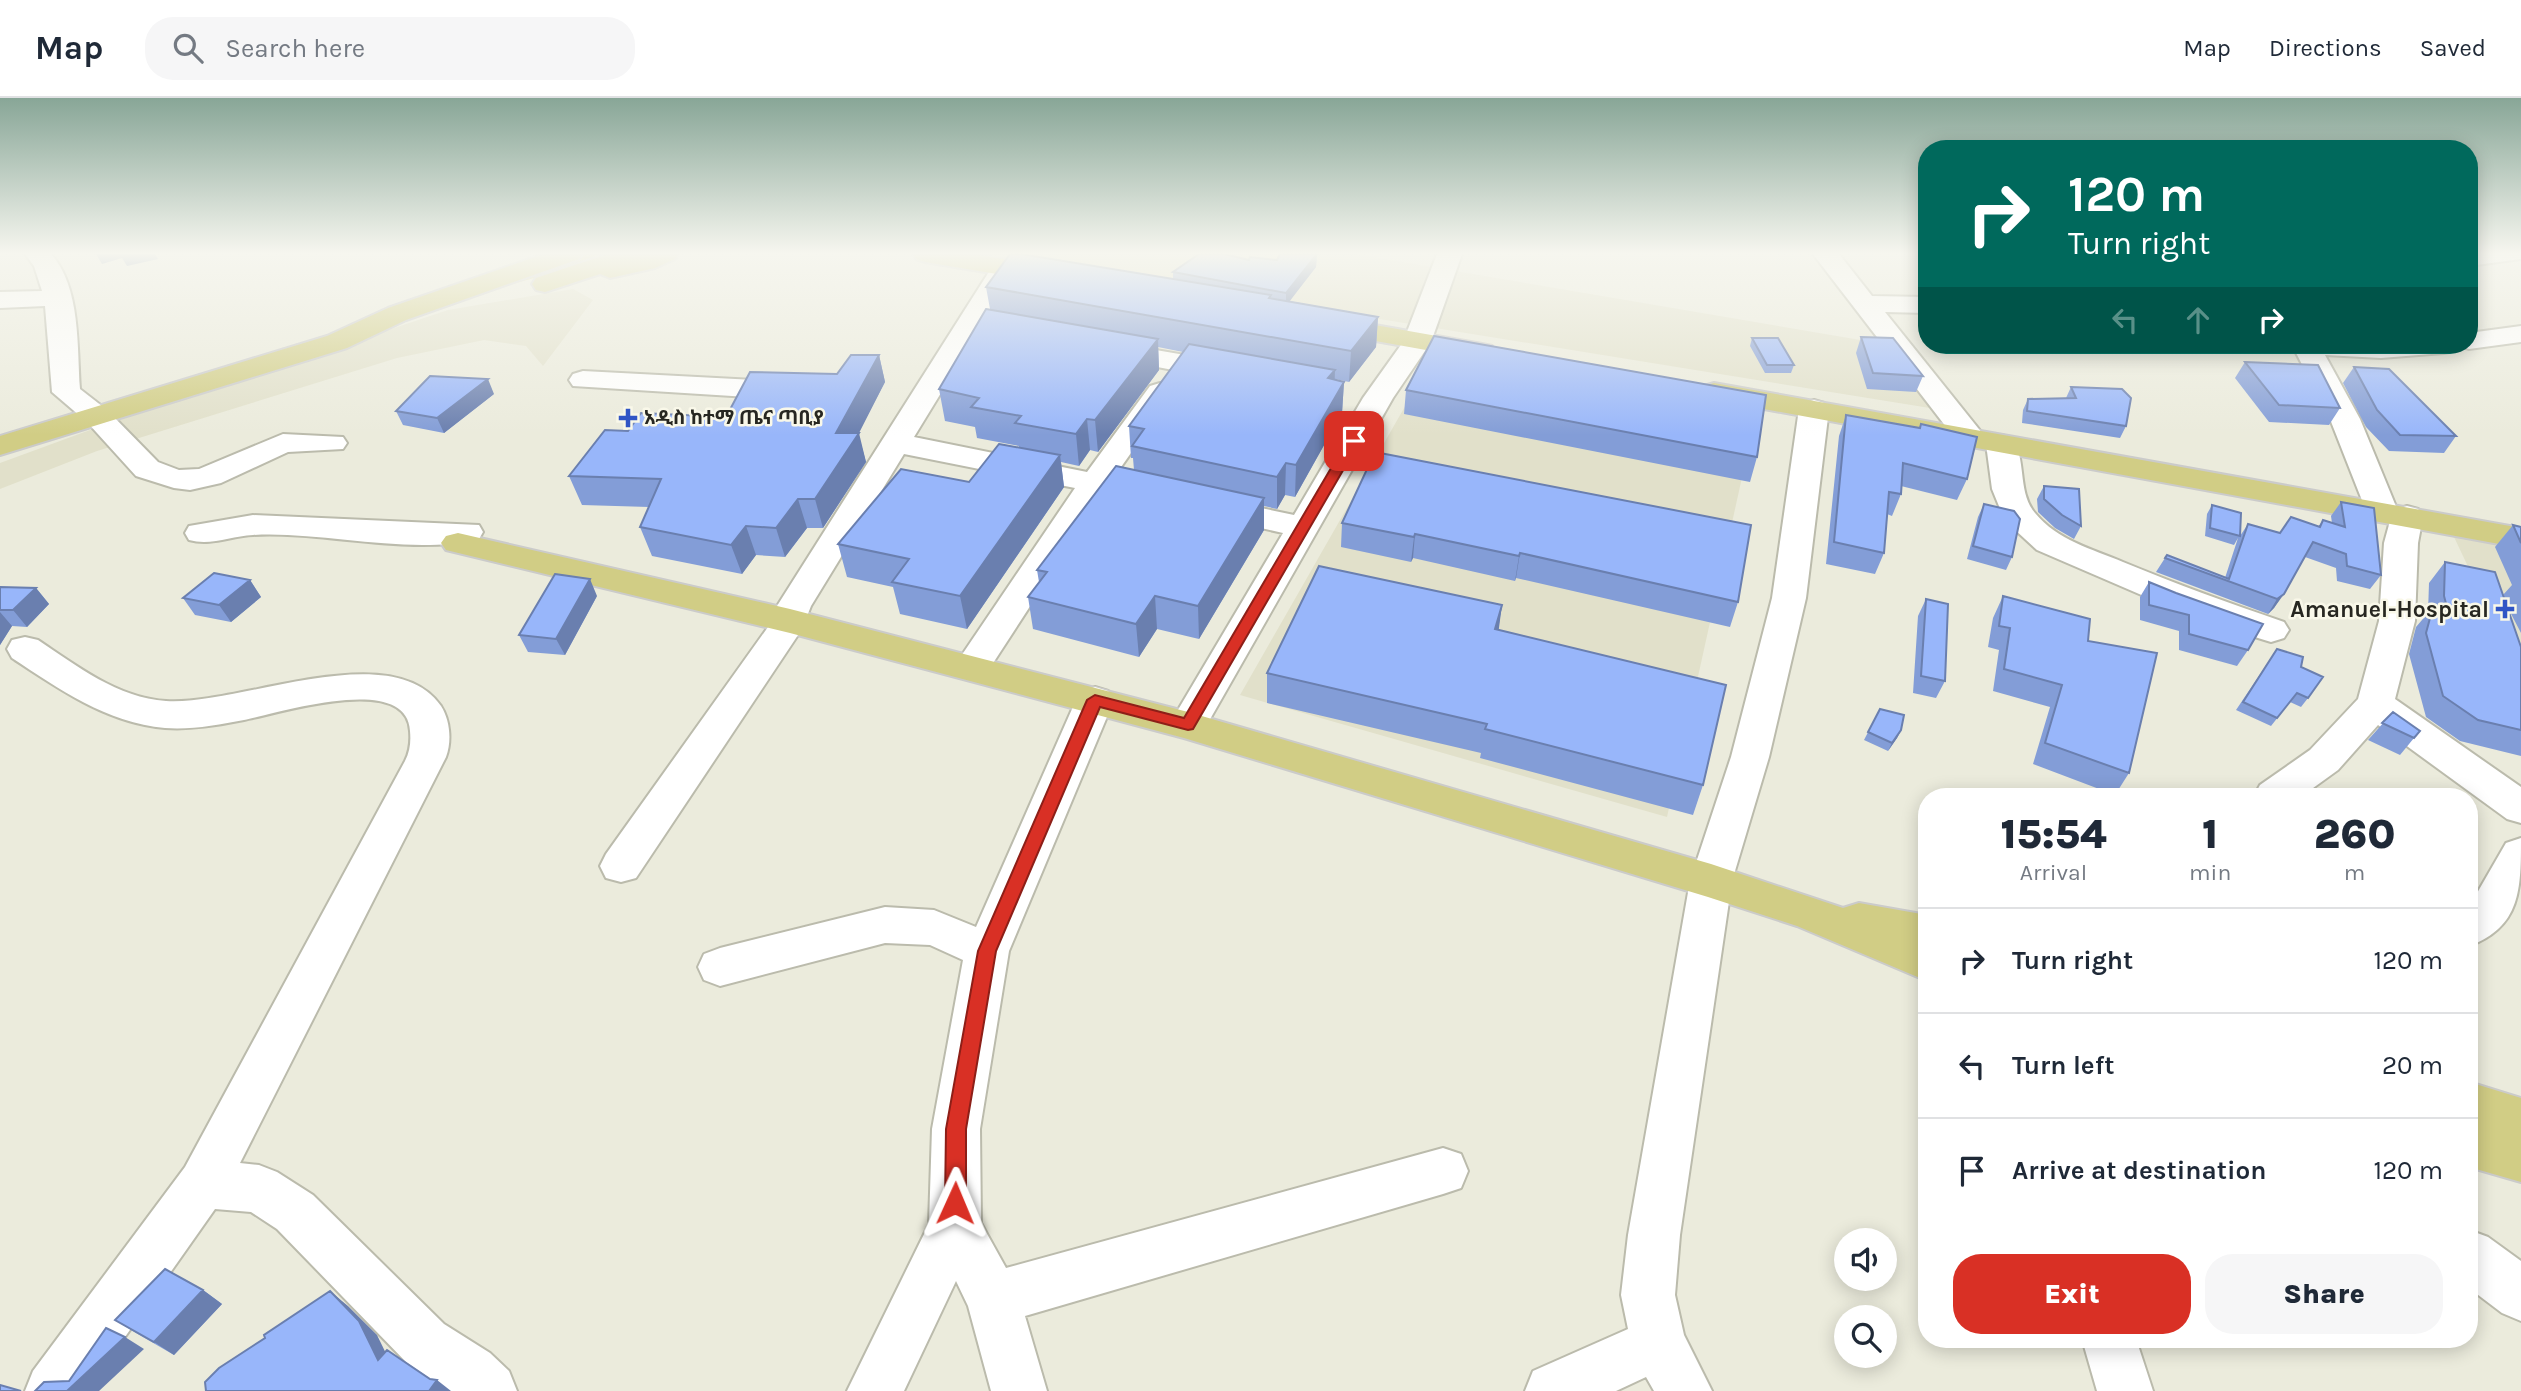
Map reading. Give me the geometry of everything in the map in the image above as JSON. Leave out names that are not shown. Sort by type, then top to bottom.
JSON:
[{"type":"main road","points":[[337,342],[396,314]]},
{"type":"main road","points":[[0,446],[337,342],[441,314]]},
{"type":"main road","points":[[1300,319],[1512,357]]},
{"type":"main road","points":[[1690,387],[2521,538]]},
{"type":"main road","points":[[462,538],[792,613],[1191,719],[1712,875],[1911,929]]},
{"type":"main road","points":[[975,662],[1095,700],[1191,719]]},
{"type":"main road","points":[[1712,875],[1918,959]]},
{"type":"main road","points":[[1812,914],[1911,929]]},
{"type":"main road","points":[[2478,1107],[2521,1120]]},
{"type":"main road","points":[[2478,1147],[2521,1159]]},
{"type":"street","points":[[59,314],[66,392],[97,416],[147,469],[174,480],[190,481],[210,476],[283,443],[332,443]]},
{"type":"street","points":[[621,866],[792,613],[897,443],[983,327],[988,314]]},
{"type":"street","points":[[1191,719],[1304,527],[1365,396],[1417,342],[1427,314]]},
{"type":"street","points":[[1873,314],[1986,442],[2016,513],[2030,530],[2049,543],[2179,598],[2271,630]]},
{"type":"street","points":[[2478,340],[2521,334]]},
{"type":"street","points":[[1088,346],[1247,375]]},
{"type":"street","points":[[2285,788],[2324,760],[2375,705],[2397,621],[2401,543],[2395,515],[2311,354]]},
{"type":"street","points":[[975,662],[1096,481],[1181,364]]},
{"type":"street","points":[[583,380],[798,391]]},
{"type":"street","points":[[1684,1391],[1658,1344],[1648,1295],[1654,1235],[1712,875],[1750,757],[1789,598],[1814,409]]},
{"type":"street","points":[[897,443],[1096,481],[1304,527]]},
{"type":"street","points":[[201,533],[253,525],[416,533],[462,538]]},
{"type":"street","points":[[25,649],[87,690],[130,710],[167,716],[239,708],[352,685],[401,692],[426,708],[430,722],[430,745],[415,778],[203,1184],[53,1391]]},
{"type":"street","points":[[875,1391],[955,1227],[956,1129],[987,951],[1095,700]]},
{"type":"street","points":[[2375,705],[2521,808]]},
{"type":"street","points":[[2478,923],[2488,917],[2521,854]]},
{"type":"street","points":[[720,967],[885,925],[934,928],[987,951]]},
{"type":"street","points":[[993,1298],[1443,1171]]},
{"type":"street","points":[[203,1184],[259,1189],[295,1212],[425,1343],[470,1373],[489,1391]]},
{"type":"street","points":[[955,1227],[993,1298],[1019,1391]]},
{"type":"street","points":[[2478,1262],[2521,1294]]},
{"type":"street","points":[[1553,1391],[1658,1344]]},
{"type":"street","points":[[2112,1348],[2124,1391]]},
{"type":"shaded area","points":[[435,314],[582,314],[543,366],[526,346],[484,340],[397,358],[97,451],[0,489],[0,463],[90,430]]},
{"type":"shaded area","points":[[1351,314],[1710,314],[1878,343],[1936,409]]},
{"type":"shaded area","points":[[1431,361],[1756,414],[1667,817],[1240,695]]},
{"type":"shaded area","name":"Amanuel-Hospital","points":[[2454,537],[2521,549],[2521,680],[2517,670]]},
{"type":"building","points":[[983,314],[1017,314],[1158,339],[1095,420],[1087,419],[1076,434],[1015,423],[1021,416],[971,407],[979,398],[939,389]]},
{"type":"building","points":[[1142,314],[1363,314],[1378,317],[1351,351]]},
{"type":"building","points":[[1434,336],[1766,395],[1757,457],[1406,390]]},
{"type":"building","points":[[1861,337],[1893,338],[1923,376],[1873,373]]},
{"type":"building","points":[[1752,338],[1778,338],[1794,365],[1767,365]]},
{"type":"building","points":[[1189,344],[1335,370],[1328,378],[1344,382],[1296,465],[1286,463],[1277,477],[1132,446],[1144,429],[1129,426]]},
{"type":"building","points":[[851,355],[879,355],[836,433],[859,433],[815,499],[798,499],[776,528],[746,526],[731,545],[640,527],[661,479],[569,476],[605,430],[628,431],[641,413],[726,417],[750,372],[837,374]]},
{"type":"building","points":[[2245,362],[2318,365],[2340,408],[2279,405]]},
{"type":"building","points":[[2354,367],[2389,369],[2456,436],[2400,435],[2377,410]]},
{"type":"building","points":[[430,376],[488,379],[437,418],[396,411]]},
{"type":"building","points":[[2071,387],[2122,389],[2131,398],[2126,426],[2027,411],[2028,399],[2076,398]]},
{"type":"building","points":[[1846,415],[1920,428],[1921,424],[1977,437],[1967,479],[1903,463],[1901,494],[1889,492],[1884,553],[1834,542]]},
{"type":"building","points":[[999,444],[1060,455],[960,596],[892,582],[909,559],[838,544],[901,469],[969,482]]},
{"type":"building","points":[[1375,452],[1751,525],[1738,602],[1520,553],[1519,556],[1415,534],[1414,537],[1342,523]]},
{"type":"building","points":[[1116,466],[1264,498],[1198,606],[1155,596],[1136,624],[1028,597],[1047,572],[1037,570]]},
{"type":"building","points":[[2044,486],[2079,489],[2081,526],[2062,515],[2044,499]]},
{"type":"building","points":[[2341,502],[2374,508],[2381,575],[2347,566],[2346,554],[2313,542],[2284,594],[2277,599],[2165,558],[2167,555],[2229,579],[2248,524],[2280,533],[2291,517],[2320,527],[2323,520],[2345,527]]},
{"type":"building","points":[[1984,504],[2014,511],[2020,519],[2012,557],[1973,546]]},
{"type":"building","points":[[2212,505],[2241,513],[2240,536],[2210,528]]},
{"type":"building","points":[[2513,525],[2521,527],[2521,543]]},
{"type":"building","points":[[2445,562],[2495,572],[2521,647],[2521,730],[2478,720],[2443,696],[2426,633],[2433,607],[2448,611],[2444,596]]},
{"type":"building","points":[[1319,566],[1502,605],[1495,629],[1726,685],[1703,785],[1485,729],[1487,724],[1267,673]]},
{"type":"building","points":[[214,573],[250,580],[219,605],[183,598]]},
{"type":"building","points":[[555,574],[590,579],[556,639],[519,635]]},
{"type":"building","points":[[2149,582],[2263,624],[2248,650],[2189,634],[2189,615],[2149,605]]},
{"type":"building","points":[[0,587],[36,588],[13,610],[0,610]]},
{"type":"building","points":[[2003,596],[2090,619],[2088,641],[2157,653],[2129,773],[2045,743],[2062,685],[2004,669],[2010,628],[1999,626]]},
{"type":"building","points":[[1926,599],[1948,604],[1945,681],[1921,676]]},
{"type":"building","points":[[2277,649],[2303,657],[2301,667],[2323,677],[2308,698],[2297,693],[2277,718],[2243,702]]},
{"type":"building","points":[[1880,709],[1904,715],[1901,730],[1892,743],[1868,732]]},
{"type":"building","points":[[2393,712],[2420,731],[2414,738],[2382,723]]},
{"type":"building","points":[[165,1269],[203,1290],[154,1342],[115,1320]]},
{"type":"building","points":[[330,1291],[359,1321],[378,1360],[387,1350],[430,1379],[437,1380],[429,1391],[206,1391],[205,1382],[219,1368]]},
{"type":"building","points":[[106,1328],[125,1337],[67,1391],[35,1391],[44,1382],[69,1381]]},
{"type":"building","points":[[0,1385],[21,1391],[0,1391]]},
{"type":"place","name":"አዲስ ከተማ ጤና ጣቢያ","points":[[628,418]]},
{"type":"place","name":"Amanuel-Hospital","points":[[2505,609]]},
{"type":"route","points":[[955,1203],[956,1129],[987,951],[1095,700],[1188,725],[1354,441]]}]
